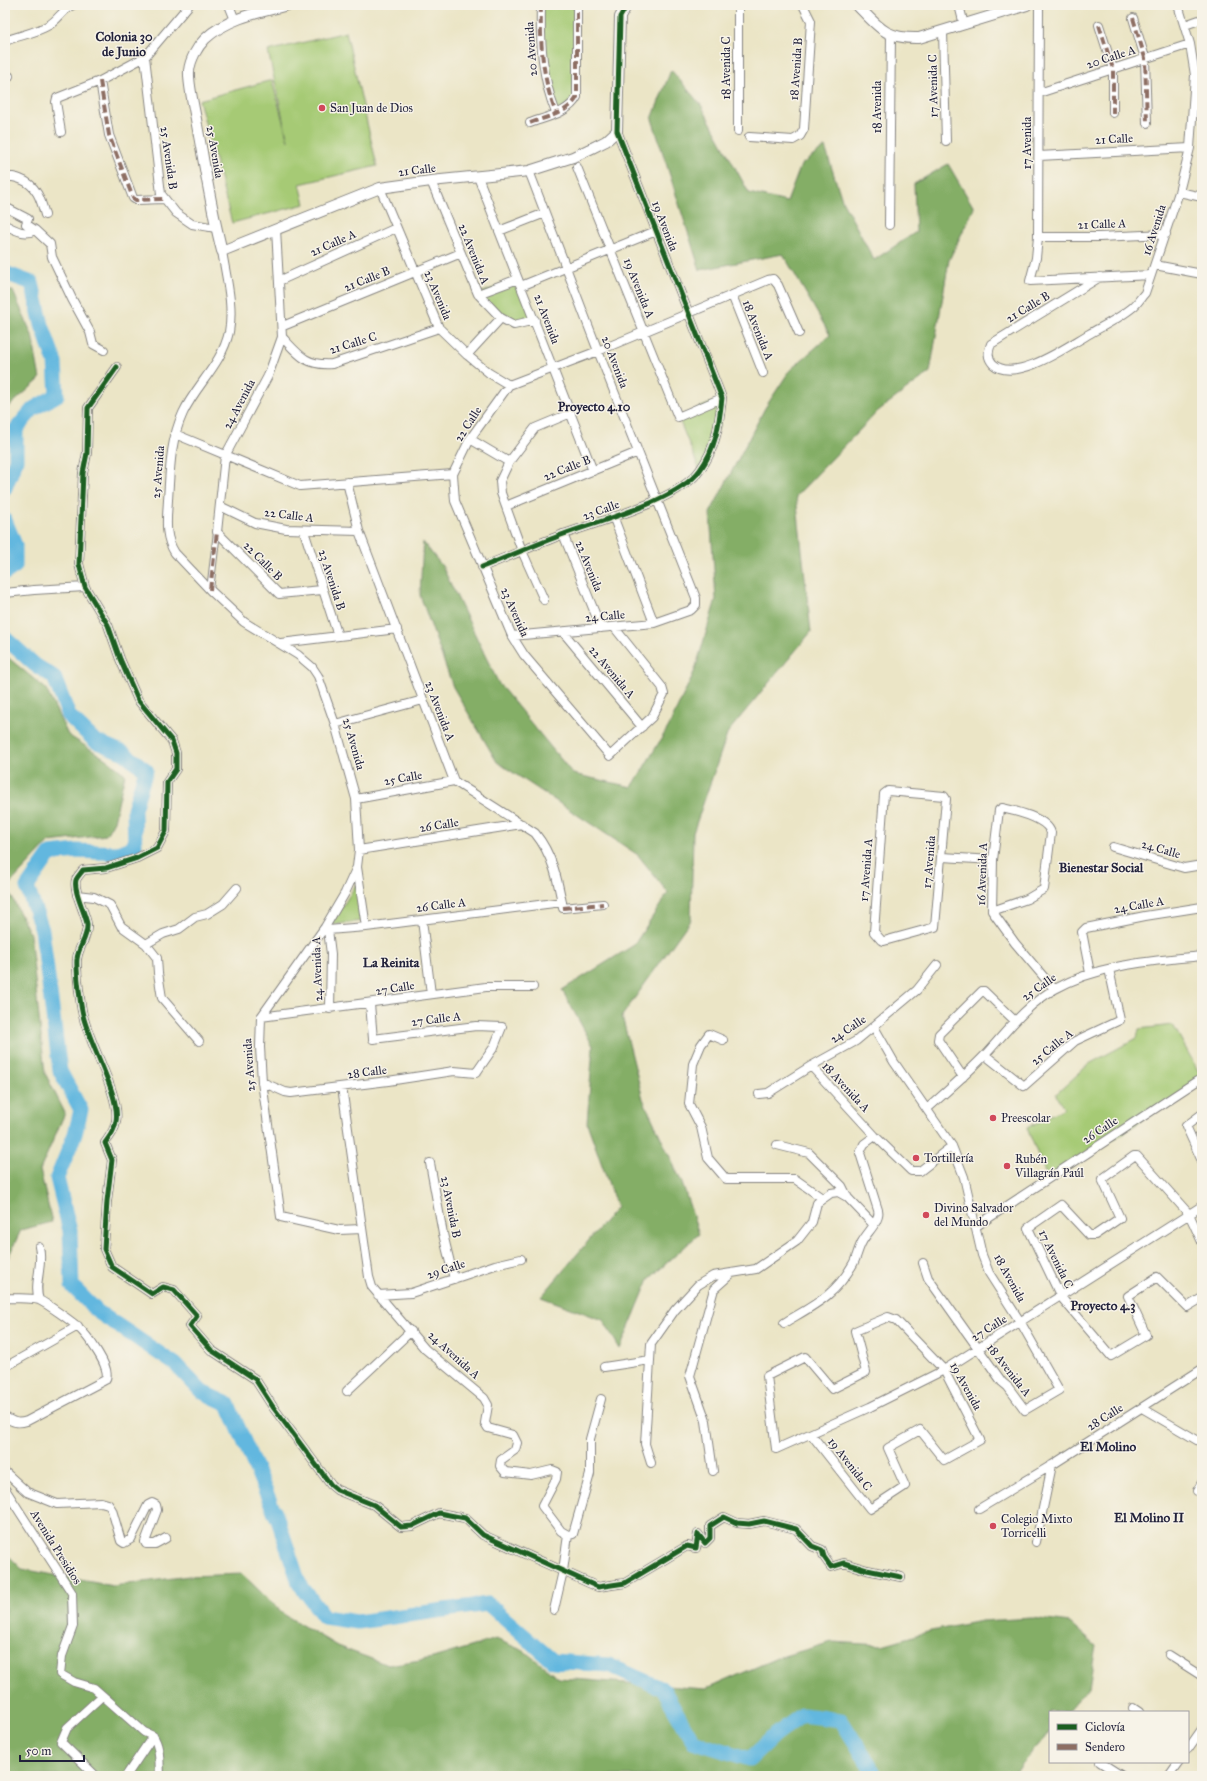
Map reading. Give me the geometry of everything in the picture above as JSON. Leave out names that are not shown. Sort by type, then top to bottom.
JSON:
[{"type":"street","points":[[5,41],[40,30],[58,19],[73,5]]},
{"type":"street","points":[[230,5],[235,20]]},
{"type":"street","name":"25 Avenida","points":[[288,5],[235,20],[215,31],[204,40],[190,62],[189,74],[216,228],[222,251],[231,311],[229,332],[222,355],[183,413],[175,434],[170,454],[167,534],[175,553],[210,590],[244,622],[298,655],[312,667],[318,676],[335,724],[356,799],[359,850],[357,867],[366,927]]},
{"type":"street","name":"20 Avenida","points":[[541,5],[540,26],[543,66],[548,93],[556,113]]},
{"type":"street","points":[[530,123],[568,109],[573,104],[576,97],[577,5]]},
{"type":"street","name":"19 Avenida","points":[[627,5],[620,18],[617,131],[722,398],[719,427],[712,451]]},
{"type":"street","name":"18 Avenida C","points":[[738,5],[738,131]]},
{"type":"street","name":"18 Avenida B","points":[[749,137],[793,140],[800,136],[804,129],[811,21],[803,5]]},
{"type":"street","points":[[857,5],[871,20],[891,36],[902,39],[919,38],[1027,5]]},
{"type":"street","points":[[959,5],[964,25]]},
{"type":"street","name":"17 Avenida","points":[[1030,281],[1036,258],[1038,237],[1039,5]]},
{"type":"street","name":"16 Avenida","points":[[996,366],[1004,369],[1014,369],[1039,362],[1121,316],[1135,306],[1145,293],[1179,192],[1198,111],[1195,75],[1190,44],[1186,25],[1178,5]]},
{"type":"street","points":[[61,132],[56,102],[57,98],[100,81],[145,57],[186,6]]},
{"type":"street","points":[[1133,18],[1146,58],[1147,123]]},
{"type":"street","points":[[1186,25],[1202,19]]},
{"type":"street","points":[[1099,26],[1113,69],[1113,113]]},
{"type":"street","name":"17 Avenida C","points":[[943,31],[946,141]]},
{"type":"street","name":"18 Avenida","points":[[890,225],[891,36]]},
{"type":"street","name":"20 Calle A","points":[[1039,93],[1190,44]]},
{"type":"street","name":"25 Avenida B","points":[[145,57],[161,194],[176,213],[192,224],[216,228]]},
{"type":"street","points":[[100,81],[108,135],[133,198],[136,200],[164,199]]},
{"type":"street","name":"21 Calle","points":[[222,251],[380,188],[529,171],[592,148],[606,141],[617,131]]},
{"type":"street","name":"21 Calle","points":[[1039,156],[1190,148]]},
{"type":"street","name":"19 Avenida A","points":[[577,167],[678,417],[722,398]]},
{"type":"street","name":"20 Avenida","points":[[529,171],[544,213],[696,598],[696,605]]},
{"type":"street","points":[[5,178],[11,176],[26,182],[35,189],[40,198],[45,215]]},
{"type":"street","name":"21 Avenida","points":[[478,177],[593,470]]},
{"type":"street","name":"22 Avenida A","points":[[431,181],[478,294],[501,318]]},
{"type":"street","name":"23 Avenida","points":[[380,188],[439,328],[467,355],[489,373],[509,385]]},
{"type":"street","points":[[1179,192],[1202,196]]},
{"type":"street","points":[[5,207],[28,219],[26,224],[50,244],[52,258],[72,299],[88,326],[93,344],[104,350]]},
{"type":"street","points":[[499,231],[544,213]]},
{"type":"street","points":[[5,225],[20,232],[29,233],[35,230]]},
{"type":"street","name":"21 Calle A","points":[[279,281],[396,228]]},
{"type":"street","name":"24 Avenida","points":[[210,590],[225,456],[268,376],[282,338],[283,326],[276,229]]},
{"type":"street","points":[[478,294],[566,268],[656,231]]},
{"type":"street","name":"21 Calle A","points":[[1038,237],[1099,238],[1166,234]]},
{"type":"street","name":"21 Calle B","points":[[283,326],[461,253]]},
{"type":"street","points":[[1155,265],[1202,274]]},
{"type":"street","name":"21 Calle B","points":[[1030,281],[1151,275]]},
{"type":"street","name":"21 Calle B","points":[[996,366],[989,360],[988,352],[991,344],[1100,277]]},
{"type":"street","points":[[509,385],[598,351],[768,280],[773,280],[778,285],[799,333]]},
{"type":"street","name":"18 Avenida A","points":[[732,295],[763,373]]},
{"type":"street","points":[[467,355],[501,318],[514,324],[535,320]]},
{"type":"street","name":"21 Calle C","points":[[282,338],[300,357],[319,365],[332,364],[439,328]]},
{"type":"street","points":[[117,367],[88,408],[87,453],[82,488],[79,564],[86,587],[108,625],[120,660],[138,700],[172,741],[176,753],[176,769],[167,782],[166,831],[157,848],[138,858],[106,868],[83,870],[76,881],[78,895],[85,914],[87,927],[84,942],[77,959],[82,1012],[90,1039],[114,1097],[116,1120],[112,1133],[105,1143],[112,1160],[106,1208],[104,1249],[112,1267],[152,1294],[163,1287],[174,1290],[197,1316],[190,1326],[211,1350],[255,1379],[331,1485],[337,1490],[374,1505],[402,1527],[412,1526],[439,1513],[465,1518],[483,1535],[536,1557],[563,1571],[598,1586],[625,1583],[687,1546],[696,1548],[698,1534],[705,1543],[710,1538],[710,1526],[724,1517],[737,1523],[749,1524],[764,1521],[796,1529],[812,1546],[822,1550],[824,1557],[831,1566],[844,1563],[867,1570],[900,1577]]},
{"type":"street","name":"22 Calle","points":[[453,474],[470,439],[509,385]]},
{"type":"street","points":[[544,600],[522,551],[501,493],[500,481],[509,462],[535,428],[570,413]]},
{"type":"street","points":[[175,434],[300,486],[453,474]]},
{"type":"street","points":[[470,439],[509,462]]},
{"type":"street","name":"23 Calle","points":[[482,567],[563,534],[658,500],[690,481],[700,471],[712,451]]},
{"type":"street","name":"22 Calle B","points":[[506,506],[638,452]]},
{"type":"street","name":"23 Avenida","points":[[453,474],[455,501],[512,636],[524,655],[610,756],[642,727]]},
{"type":"street","name":"23 Avenida A","points":[[347,482],[359,531],[454,781]]},
{"type":"street","name":"22 Calle A","points":[[220,506],[255,523],[286,529],[304,531],[359,531]]},
{"type":"street","points":[[612,516],[654,623]]},
{"type":"street","name":"23 Avenida B","points":[[304,531],[338,636]]},
{"type":"street","name":"22 Calle B","points":[[217,532],[279,594],[322,590]]},
{"type":"street","name":"22 Avenida","points":[[563,534],[601,628]]},
{"type":"street","points":[[5,594],[34,590],[86,587]]},
{"type":"street","name":"24 Calle","points":[[512,636],[654,623],[691,610],[696,605]]},
{"type":"street","points":[[614,627],[664,691],[664,694],[652,717],[642,727]]},
{"type":"street","points":[[280,643],[397,629]]},
{"type":"street","name":"22 Avenida A","points":[[564,632],[642,727]]},
{"type":"street","points":[[335,724],[423,700]]},
{"type":"street","points":[[454,781],[535,833],[544,844],[551,859],[560,888],[562,905]]},
{"type":"street","name":"25 Calle","points":[[356,799],[454,781]]},
{"type":"street","name":"17 Avenida A","points":[[935,927],[933,929],[884,941],[880,940],[874,932],[884,794],[888,791],[944,796],[946,798]]},
{"type":"street","name":"17 Avenida","points":[[935,927],[946,798]]},
{"type":"street","name":"16 Avenida A","points":[[992,911],[1036,895],[1042,891],[1045,887],[1051,833],[1047,825],[1031,817],[1002,808],[999,810],[993,860],[992,911],[1015,943],[1054,989]]},
{"type":"street","name":"26 Calle","points":[[359,850],[522,824]]},
{"type":"street","name":"24 Calle","points":[[1113,848],[1184,868],[1202,865]]},
{"type":"street","points":[[942,857],[993,860]]},
{"type":"street","name":"25 Avenida","points":[[357,867],[326,928],[261,1017],[260,1047],[262,1082],[281,1217],[339,1230],[362,1228]]},
{"type":"street","points":[[146,944],[162,934],[179,929],[196,917],[207,914],[223,904],[237,888]]},
{"type":"street","points":[[78,895],[94,897],[110,905],[121,926],[146,944],[157,958],[162,998],[199,1041]]},
{"type":"street","name":"26 Calle A","points":[[326,928],[366,927],[562,905],[603,904]]},
{"type":"street","name":"24 Calle A","points":[[1090,973],[1082,932],[1086,928],[1145,916],[1202,907]]},
{"type":"street","points":[[422,920],[432,994]]},
{"type":"street","name":"24 Avenida A","points":[[326,928],[331,954],[330,1009]]},
{"type":"street","name":"25 Calle","points":[[927,1108],[963,1077],[1015,1021],[1054,989],[1090,973],[1147,961],[1202,956]]},
{"type":"street","name":"24 Calle","points":[[759,1094],[768,1093],[811,1066],[856,1041],[917,990],[937,965]]},
{"type":"street","name":"25 Calle A","points":[[985,1055],[1024,1086],[1075,1041],[1120,1020],[1109,969]]},
{"type":"street","name":"27 Calle","points":[[261,1017],[370,1004],[486,987],[533,986]]},
{"type":"street","points":[[963,1077],[938,1040],[939,1034],[982,991],[984,991],[1015,1021]]},
{"type":"street","name":"27 Calle A","points":[[370,1004],[374,1039],[476,1026],[502,1027],[494,1047],[476,1073]]},
{"type":"street","name":"18 Avenida","points":[[874,1027],[894,1062],[952,1146],[964,1177],[982,1255],[989,1273],[1059,1390],[1025,1410]]},
{"type":"street","points":[[723,1040],[709,1034],[701,1045],[693,1064],[689,1104],[701,1127],[708,1158],[726,1179],[795,1179],[822,1198]]},
{"type":"street","name":"18 Avenida A","points":[[811,1066],[875,1136],[909,1169],[916,1172],[922,1169],[952,1146]]},
{"type":"street","name":"28 Calle","points":[[262,1082],[291,1093],[454,1071],[476,1073]]},
{"type":"street","name":"26 Calle","points":[[975,1227],[1198,1081]]},
{"type":"street","name":"24 Avenida A","points":[[342,1087],[369,1278],[372,1287],[425,1349],[484,1398],[488,1405],[485,1423],[488,1428],[513,1435],[517,1443],[515,1450],[501,1460],[500,1466],[505,1472],[531,1475],[552,1470],[557,1472],[556,1479],[542,1506],[561,1531],[568,1535]]},
{"type":"street","points":[[1202,1114],[1186,1126],[1202,1161]]},
{"type":"street","points":[[784,1323],[829,1295],[844,1280],[854,1262],[862,1242],[878,1218],[879,1212],[860,1153],[864,1144],[875,1136]]},
{"type":"street","points":[[777,1145],[809,1153],[842,1186],[847,1197]]},
{"type":"street","name":"17 Avenida C","points":[[1189,1214],[1137,1156],[1134,1156],[1102,1179],[1120,1216],[1118,1220],[1095,1235],[1088,1235],[1061,1206],[1028,1227],[1060,1297],[1111,1356],[1146,1335],[1128,1296],[1157,1277],[1187,1307],[1202,1298]]},
{"type":"street","name":"23 Avenida B","points":[[430,1163],[443,1234],[454,1279]]},
{"type":"street","points":[[651,1463],[645,1444],[651,1344],[675,1310],[698,1285],[713,1276],[756,1269],[797,1241],[812,1222],[817,1203],[828,1194],[834,1192],[841,1193],[847,1197],[873,1224]]},
{"type":"street","name":"27 Calle","points":[[776,1448],[811,1434],[876,1404],[944,1370],[1202,1206]]},
{"type":"street","points":[[1189,1214],[1202,1242]]},
{"type":"street","points":[[39,1248],[41,1254],[36,1292],[39,1300]]},
{"type":"street","name":"29 Calle","points":[[378,1295],[411,1293],[495,1265],[521,1259]]},
{"type":"street","name":"18 Avenida A","points":[[923,1264],[928,1278],[978,1349],[1025,1410]]},
{"type":"street","points":[[713,1471],[706,1421],[690,1376],[714,1289],[732,1273]]},
{"type":"street","points":[[5,1298],[39,1300],[78,1326],[104,1362],[108,1373],[105,1380],[27,1421],[14,1423],[5,1417]]},
{"type":"street","name":"19 Avenida","points":[[776,1448],[767,1376],[805,1357],[832,1389],[866,1372],[855,1332],[888,1316],[896,1320],[944,1370],[980,1440],[944,1460],[920,1430],[888,1448],[906,1486]]},
{"type":"street","points":[[5,1367],[78,1326]]},
{"type":"street","points":[[347,1391],[411,1331]]},
{"type":"street","points":[[604,1367],[650,1360]]},
{"type":"street","name":"28 Calle","points":[[979,1509],[1052,1465],[1202,1370]]},
{"type":"street","points":[[554,1610],[563,1571],[568,1535],[573,1534],[590,1474],[590,1439],[601,1398]]},
{"type":"street","points":[[1142,1408],[1202,1443]]},
{"type":"street","name":"19 Avenida C","points":[[811,1434],[870,1509],[906,1486]]},
{"type":"street","points":[[1036,1542],[1052,1465]]},
{"type":"street","points":[[5,1472],[26,1492],[57,1504],[101,1502],[108,1504],[112,1510],[121,1541],[124,1543],[131,1539],[148,1505],[152,1503],[156,1505],[157,1510],[145,1542],[146,1544],[150,1545],[166,1538]]},
{"type":"street","points":[[1197,1491],[1202,1483]]},
{"type":"street","name":"Avenida Presidios","points":[[5,1489],[72,1593],[73,1626],[62,1656],[60,1674],[74,1682],[94,1688],[144,1732],[154,1736]]},
{"type":"street","points":[[1169,1656],[1202,1676]]},
{"type":"street","points":[[96,1776],[62,1742],[67,1728],[102,1696]]},
{"type":"street","points":[[1189,1747],[1202,1729]]},
{"type":"street","points":[[126,1776],[154,1736],[158,1742],[160,1776]]},
{"type":"street","points":[[1102,1763],[1122,1776]]},
{"type":"street","points":[[1169,1776],[1178,1763]]},
{"type":"green space","points":[[541,5],[577,5],[577,97],[556,113],[548,93]]},
{"type":"green space","points":[[346,32],[377,166],[300,184],[305,204],[232,223],[199,100],[272,80],[288,141],[268,51]]},
{"type":"green space","points":[[671,70],[701,105],[749,193],[787,202],[801,165],[825,147],[842,200],[874,260],[916,232],[914,184],[948,164],[974,208],[949,260],[930,372],[878,411],[796,496],[811,632],[728,732],[693,833],[691,919],[622,1016],[643,1099],[682,1183],[699,1234],[649,1279],[620,1349],[603,1320],[541,1297],[617,1207],[587,1123],[593,1046],[562,990],[634,945],[668,893],[638,855],[497,762],[453,687],[420,595],[423,542],[442,566],[499,684],[573,774],[632,787],[669,726],[695,670],[716,599],[710,513],[765,408],[790,370],[830,335],[783,254],[700,270],[652,119]]},
{"type":"green space","points":[[518,279],[535,320],[514,325],[478,294]]},
{"type":"green space","points":[[5,291],[13,291],[32,335],[40,379],[5,410]]},
{"type":"green space","points":[[722,398],[719,427],[700,471],[678,417]]},
{"type":"green space","points":[[5,655],[46,689],[68,735],[106,759],[125,774],[114,821],[106,835],[49,842],[7,887],[30,934],[45,1073],[65,1113],[40,1170],[52,1222],[21,1230],[5,1264]]},
{"type":"green space","points":[[357,883],[362,921],[331,925]]},
{"type":"green space","points":[[1173,1025],[1202,1078],[1202,1081],[1049,1182],[1027,1128],[1064,1108],[1056,1094],[1089,1064],[1137,1038],[1139,1029]]},
{"type":"green space","points":[[5,1552],[22,1569],[113,1586],[189,1576],[242,1574],[285,1615],[337,1646],[388,1665],[433,1658],[496,1639],[524,1651],[559,1678],[706,1689],[777,1658],[832,1642],[882,1645],[931,1631],[981,1621],[1032,1618],[1070,1623],[1096,1646],[1089,1687],[1068,1711],[1049,1711],[1049,1732],[1025,1759],[1013,1776],[5,1776]]},
{"type":"waterway","points":[[5,273],[32,283],[42,325],[55,362],[57,395],[33,409],[16,429],[16,460],[5,488]]},
{"type":"waterway","points":[[5,520],[15,545],[15,566],[5,573]]},
{"type":"waterway","points":[[5,638],[35,665],[54,677],[69,716],[95,741],[124,753],[146,770],[134,809],[135,846],[118,853],[77,851],[50,854],[27,887],[42,930],[60,1071],[81,1110],[75,1134],[57,1178],[70,1231],[72,1286],[98,1312],[175,1364],[202,1392],[228,1404],[278,1520],[299,1583],[324,1617],[357,1622],[488,1604],[553,1661],[609,1665],[663,1689],[693,1741],[750,1759],[774,1736],[802,1715],[841,1720],[873,1771],[869,1776]]},
{"type":"marked path","points":[[541,5],[543,60],[551,100],[556,113]]},
{"type":"marked path","points":[[530,123],[563,111],[569,107],[577,97],[577,5]]},
{"type":"marked path","points":[[1133,18],[1145,58],[1147,123]]},
{"type":"marked path","points":[[1099,25],[1113,69],[1113,113]]},
{"type":"marked path","points":[[100,81],[109,135],[133,198],[136,200],[164,199]]},
{"type":"marked path","points":[[210,590],[217,532]]},
{"type":"marked path","points":[[563,908],[603,904]]},
{"type":"cycle path","points":[[482,567],[564,534],[638,508],[675,491],[690,481],[700,470],[710,453],[716,436],[722,398],[617,131],[620,17],[627,5]]},
{"type":"cycle path","points":[[117,367],[88,408],[87,453],[83,473],[79,564],[85,587],[108,625],[120,659],[138,700],[172,741],[176,753],[176,769],[167,782],[166,831],[157,848],[137,858],[106,868],[83,870],[76,880],[76,890],[87,924],[85,938],[79,950],[77,959],[81,1006],[90,1037],[114,1097],[116,1110],[115,1127],[105,1143],[112,1160],[107,1201],[104,1249],[112,1267],[152,1294],[163,1287],[174,1290],[197,1316],[190,1326],[211,1350],[255,1379],[273,1407],[331,1485],[337,1490],[374,1505],[401,1527],[412,1526],[439,1513],[465,1518],[483,1535],[598,1587],[625,1583],[687,1546],[696,1548],[698,1534],[705,1543],[710,1538],[710,1526],[724,1517],[737,1523],[749,1524],[764,1521],[796,1529],[812,1546],[822,1550],[824,1557],[831,1567],[844,1563],[867,1570],[901,1577]]},
{"type":"place","name":"San Juan de Dios","points":[[322,108]]},
{"type":"place","name":"Preescolar","points":[[993,1118]]},
{"type":"place","name":"Tortillería","points":[[916,1158]]},
{"type":"place","name":"Rubén Villagrán Paúl","points":[[1007,1166]]},
{"type":"place","name":"Divino Salvador del Mundo","points":[[926,1215]]},
{"type":"place","name":"Colegio Mixto Torricelli","points":[[993,1526]]},
{"type":"district","name":"Colonia 30 de Junio","points":[[124,44]]},
{"type":"district","name":"Proyecto 4.10","points":[[594,406]]},
{"type":"district","name":"Bienestar Social","points":[[1101,867]]},
{"type":"district","name":"La Reinita","points":[[391,962]]},
{"type":"district","name":"Proyecto 4.3","points":[[1103,1305]]},
{"type":"district","name":"El Molino","points":[[1108,1446]]},
{"type":"district","name":"El Molino II","points":[[1149,1517]]}]
